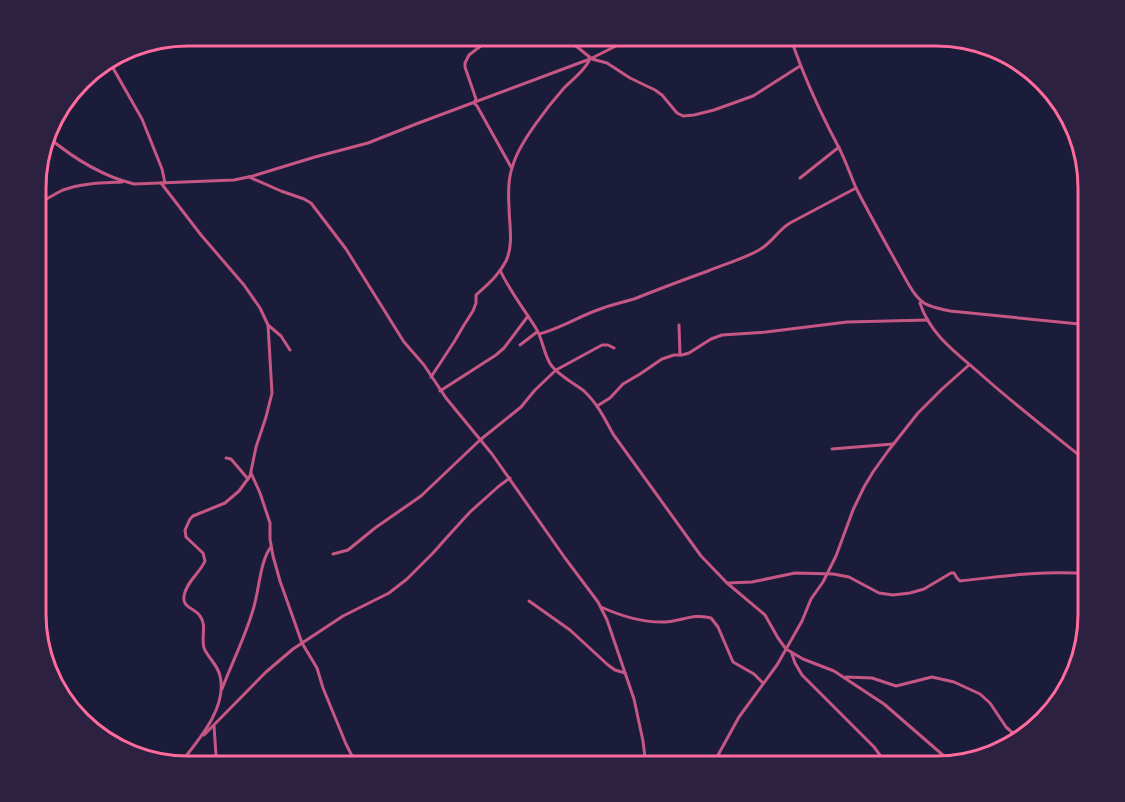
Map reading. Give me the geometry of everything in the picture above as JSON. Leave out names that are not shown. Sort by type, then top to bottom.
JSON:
[{"type":"street","points":[[474,103],[476,99],[465,63],[469,56],[480,46]]},
{"type":"street","points":[[577,47],[591,59],[607,63],[630,78],[656,90],[677,113],[683,116],[714,110],[753,96],[800,66]]},
{"type":"street","points":[[54,142],[90,167],[134,184],[224,181],[249,177],[368,143],[591,59],[615,47]]},
{"type":"street","points":[[794,47],[820,113],[839,147],[856,188],[928,320],[942,339],[969,365],[1078,454]]},
{"type":"street","points":[[431,377],[473,311],[476,295],[500,270],[508,254],[511,243],[508,196],[512,167],[519,149],[552,103],[591,59]]},
{"type":"street","points":[[114,67],[142,119],[162,169],[163,183],[207,242],[244,285],[260,308],[268,325],[290,350]]},
{"type":"street","points":[[474,103],[512,167]]},
{"type":"street","points":[[800,178],[839,147]]},
{"type":"street","points":[[249,177],[311,203],[346,249],[404,342],[510,478],[600,607],[607,620],[634,699],[645,756]]},
{"type":"street","points":[[46,199],[70,188],[124,181]]},
{"type":"street","points":[[520,345],[538,333],[563,326],[591,312],[634,299],[749,255],[768,244],[790,222],[856,188]]},
{"type":"street","points":[[500,270],[538,333],[548,360],[556,370],[585,392],[597,406],[613,434],[701,556],[727,583],[765,615],[786,648],[803,659],[834,671],[891,709],[943,755]]},
{"type":"street","points":[[918,299],[927,305],[950,311],[1078,325]]},
{"type":"street","points":[[440,391],[496,355],[528,316]]},
{"type":"street","points":[[597,406],[610,398],[623,384],[662,359],[674,354],[689,353],[711,339],[728,333],[766,332],[847,322],[928,320]]},
{"type":"street","points":[[222,691],[217,667],[203,644],[202,620],[199,613],[184,602],[183,597],[187,587],[206,561],[203,553],[186,537],[185,530],[193,516],[225,503],[251,474],[256,447],[272,393],[268,325]]},
{"type":"street","points":[[679,325],[680,355]]},
{"type":"street","points":[[333,554],[348,550],[421,496],[480,440],[522,408],[535,390],[556,370],[602,345],[614,348]]},
{"type":"street","points":[[718,756],[739,717],[777,664],[802,621],[811,599],[836,556],[864,487],[910,422],[930,400],[969,365]]},
{"type":"street","points":[[832,449],[893,444]]},
{"type":"street","points":[[226,458],[231,459],[248,479]]},
{"type":"street","points":[[251,474],[270,523],[272,547],[280,582],[302,643],[317,668],[352,755]]},
{"type":"street","points":[[196,743],[266,672],[288,653],[344,616],[398,587],[434,553],[470,512],[510,478]]},
{"type":"street","points":[[187,755],[207,729],[220,699],[252,612],[264,559],[272,547]]},
{"type":"street","points":[[727,583],[752,582],[795,573],[841,575],[879,593],[893,595],[924,589],[951,573],[954,573],[960,581],[1024,574],[1078,574]]},
{"type":"street","points":[[529,601],[570,630],[608,665],[625,673]]},
{"type":"street","points":[[600,607],[617,614],[653,622],[697,616],[709,617],[718,627],[733,662],[754,674],[763,683]]},
{"type":"street","points":[[792,652],[802,675],[881,756]]},
{"type":"street","points":[[844,677],[872,678],[896,686],[932,677],[954,682],[980,694],[990,703],[1006,727],[1013,733]]},
{"type":"street","points":[[214,726],[216,755]]}]
